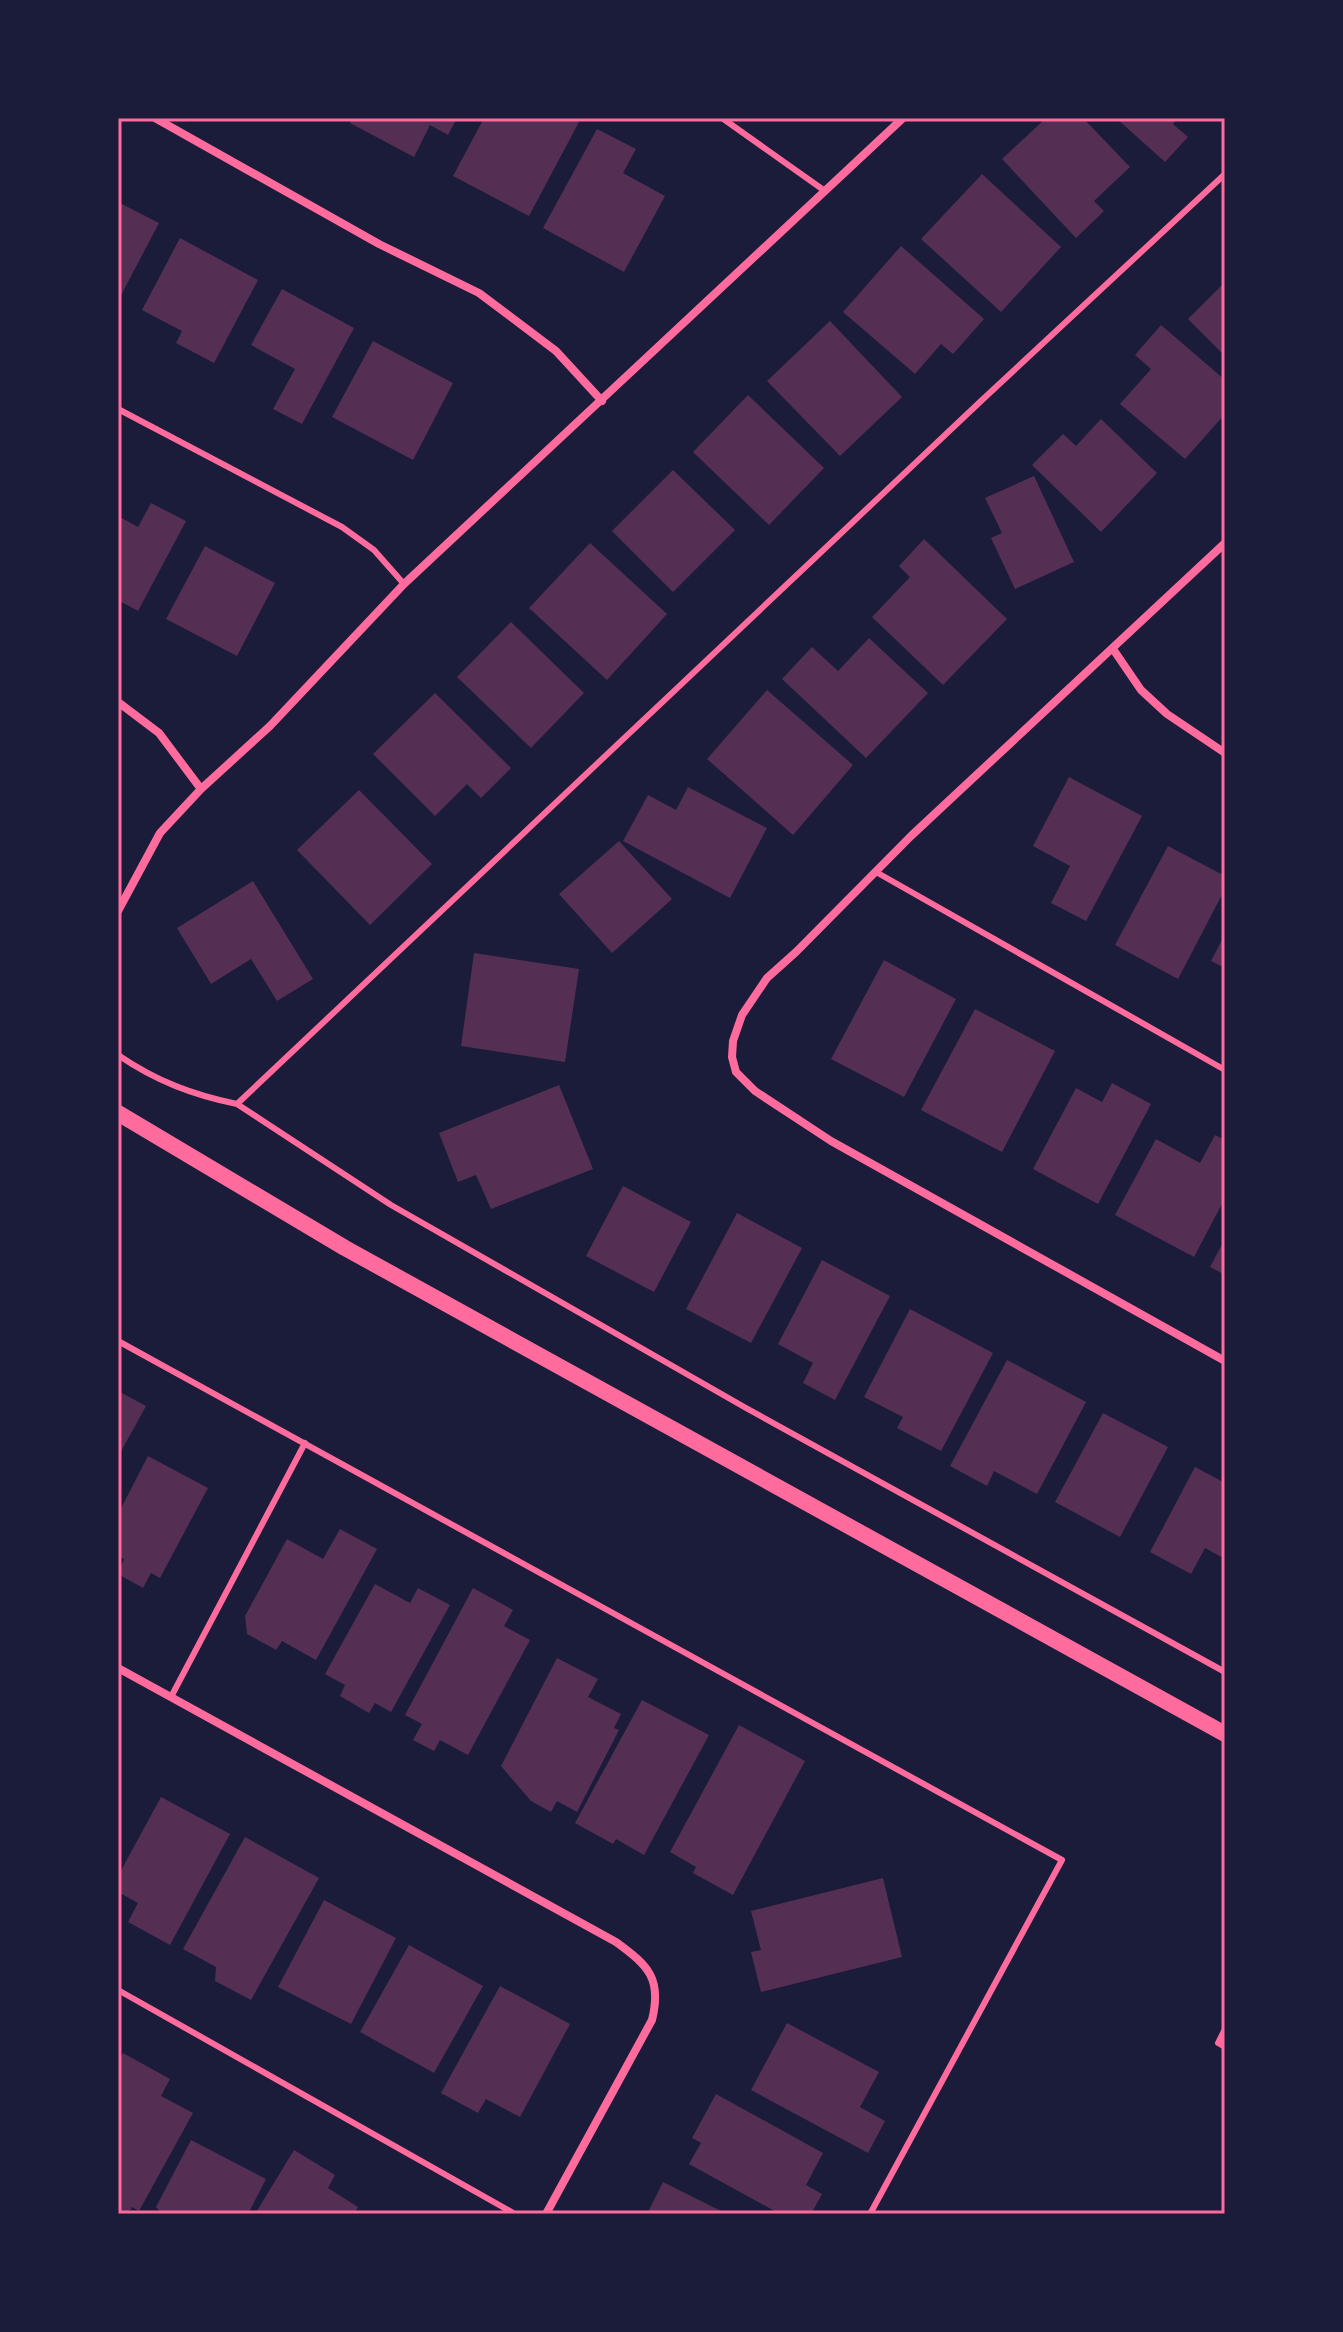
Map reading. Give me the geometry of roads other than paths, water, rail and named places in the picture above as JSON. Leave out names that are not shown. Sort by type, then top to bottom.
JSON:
[{"type":"main road","points":[[118,1113],[345,1248],[1225,1734]]},
{"type":"street","points":[[155,118],[379,244],[479,293],[556,351],[602,401]]},
{"type":"street","points":[[118,911],[160,833],[201,789],[270,726],[404,584],[903,118]]},
{"type":"street","points":[[1225,543],[911,836],[767,978],[742,1015],[732,1057],[736,1072],[755,1091],[831,1141],[1225,1361]]},
{"type":"street","points":[[1113,649],[1141,690],[1167,714],[1225,753]]},
{"type":"street","points":[[118,702],[159,733],[201,789]]},
{"type":"street","points":[[118,1668],[616,1942],[637,1957],[655,1980],[657,1998],[652,2020],[546,2214]]},
{"type":"lane","points":[[722,118],[825,191]]},
{"type":"lane","points":[[237,1104],[1225,174]]},
{"type":"lane","points":[[118,409],[342,527],[374,550],[404,584]]},
{"type":"lane","points":[[876,872],[1225,1070]]},
{"type":"lane","points":[[118,1055],[139,1070],[195,1096],[237,1104],[391,1205],[746,1408],[1225,1672]]},
{"type":"lane","points":[[118,1341],[1062,1860],[870,2214]]},
{"type":"lane","points":[[171,1697],[305,1443]]},
{"type":"lane","points":[[118,1990],[515,2214]]},
{"type":"lane","points":[[1225,2029],[1218,2043],[1225,2047]]}]
